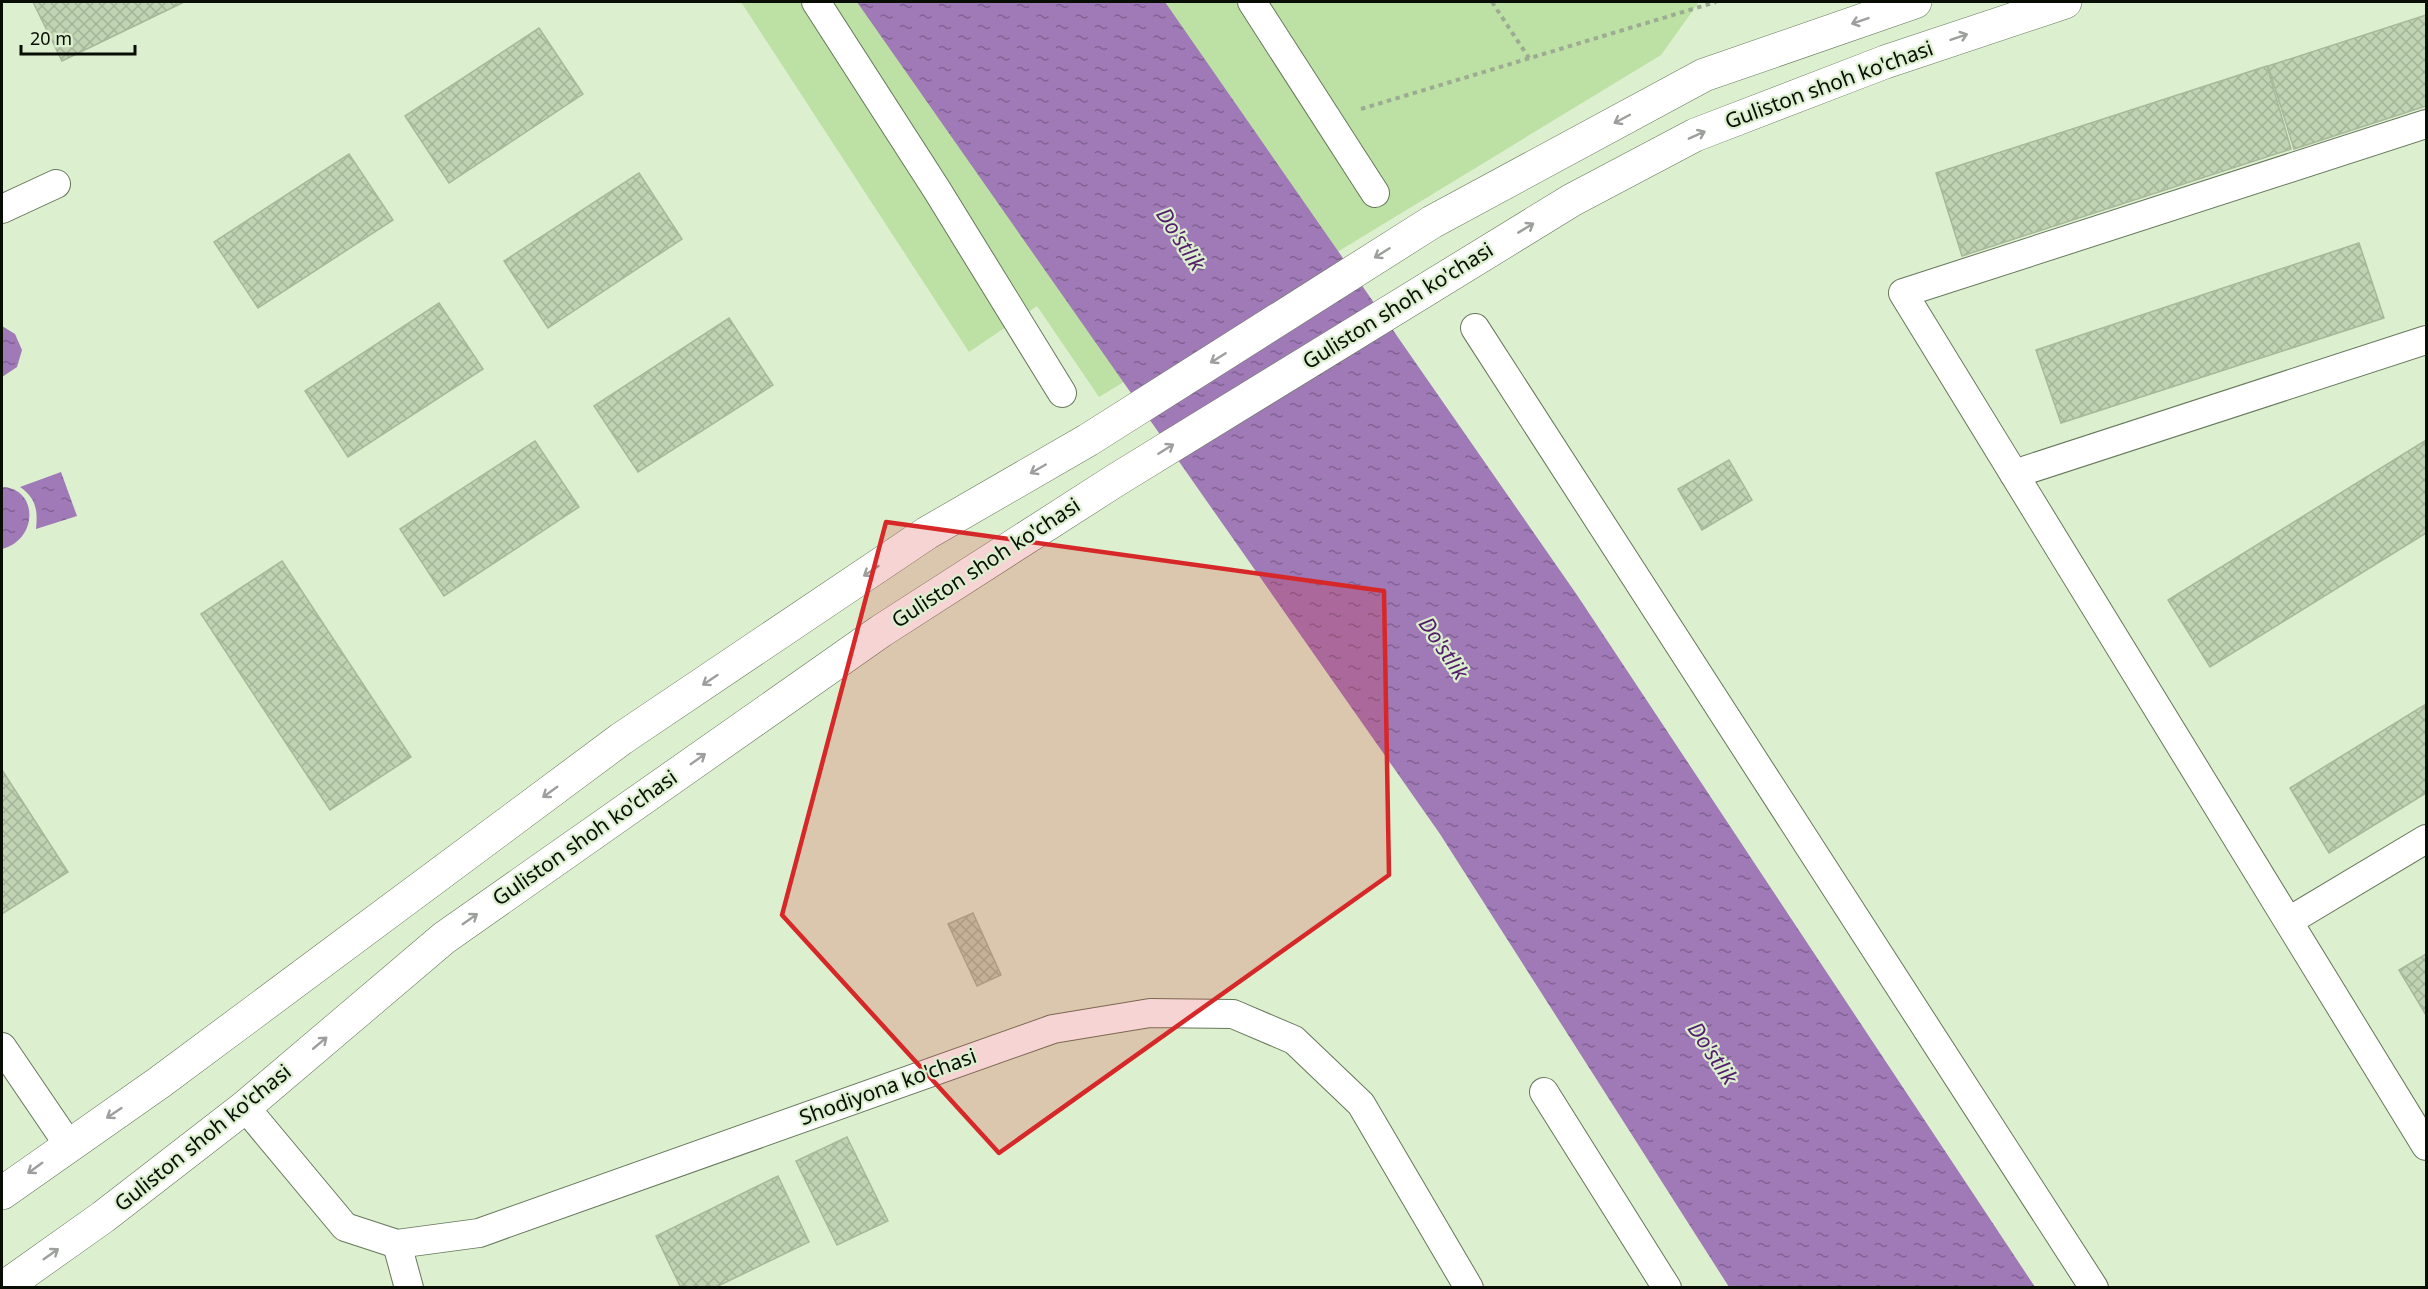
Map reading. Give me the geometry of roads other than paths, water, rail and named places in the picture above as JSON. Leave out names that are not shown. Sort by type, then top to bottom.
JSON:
[{"type":"main road","points":[[2,1192],[160,1082],[621,739],[927,533],[1088,440],[1432,222],[1704,75],[1915,2]]},
{"type":"main road","name":"Guliston shoh ko'chasi","points":[[3,1287],[104,1217],[245,1107],[444,938],[880,631],[1116,480],[1572,200],[1695,135],[1885,62],[2065,2]]},
{"type":"street","points":[[816,2],[937,190],[1062,393]]},
{"type":"street","points":[[1252,2],[1375,193]]},
{"type":"street","points":[[2427,124],[1903,292],[2289,921],[2416,1106],[2427,1146]]},
{"type":"street","points":[[2,210],[56,183]]},
{"type":"street","points":[[1475,328],[2094,1287]]},
{"type":"street","points":[[2014,474],[2427,339]]},
{"type":"street","points":[[2289,921],[2427,839]]},
{"type":"street","name":"Shodiyona ko'chasi","points":[[245,1107],[345,1227],[397,1244],[479,1233],[1053,1029],[1150,1013],[1233,1014],[1294,1040],[1361,1104],[1469,1287]]},
{"type":"street","points":[[2,1047],[68,1144]]},
{"type":"street","points":[[1544,1092],[1667,1287]]},
{"type":"street","points":[[397,1244],[409,1287]]},
{"type":"water","name":"Do'stlik","points":[[857,2],[1165,2],[1577,595],[2035,1287],[1729,1287],[1440,834]]},
{"type":"water","points":[[2,326],[15,334],[22,350],[17,367],[2,377]]},
{"type":"water","points":[[61,472],[77,516],[36,529],[35,505],[30,496],[20,487]]},
{"type":"water","points":[[2,487],[14,490],[22,496],[28,504],[29,515],[28,525],[23,535],[14,544],[2,549]]}]
